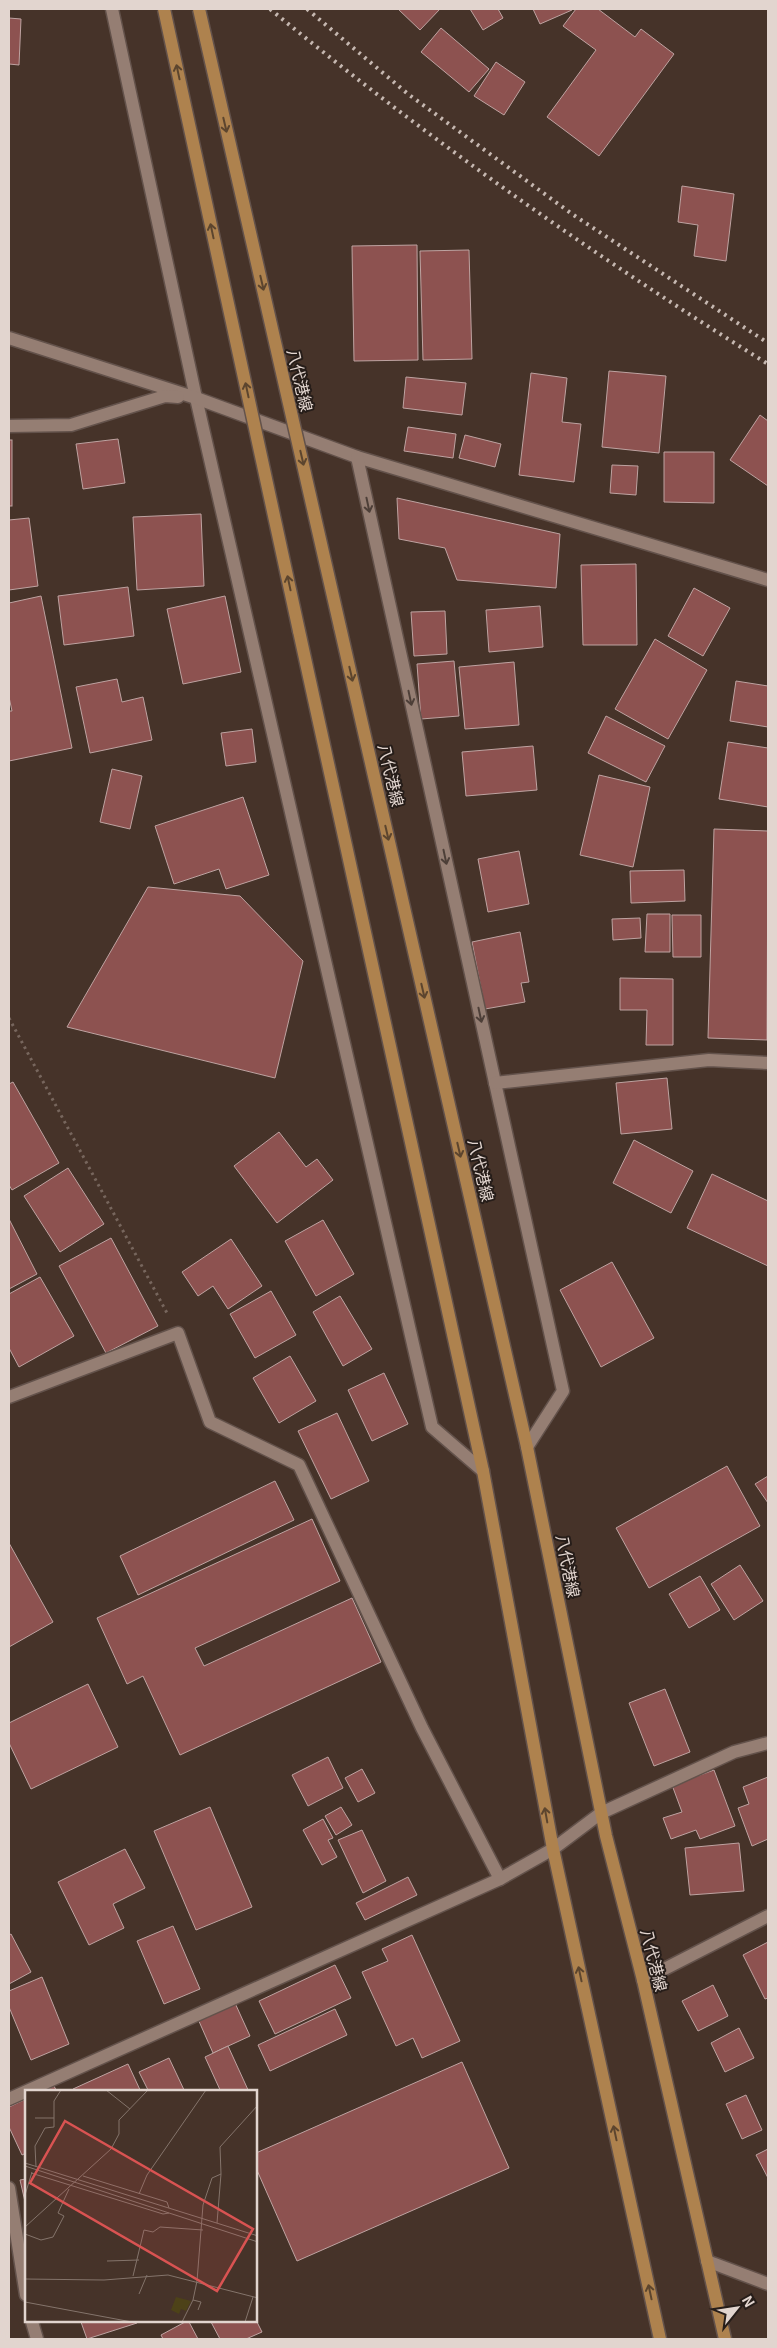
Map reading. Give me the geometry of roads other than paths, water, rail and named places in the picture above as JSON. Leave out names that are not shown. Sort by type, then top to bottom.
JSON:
[{"type":"main road","points":[[164,9],[483,1471],[553,1850],[660,2339]]},
{"type":"main road","name":"八代港線","points":[[199,9],[528,1447],[601,1813],[643,1980],[724,2339]]},
{"type":"street","points":[[112,9],[196,398],[432,1427],[483,1471]]},
{"type":"street","points":[[9,338],[196,398],[357,457],[768,580]]},
{"type":"street","points":[[9,426],[70,425],[165,396],[196,398]]},
{"type":"street","points":[[357,457],[563,1391],[528,1447]]},
{"type":"street","points":[[495,1083],[709,1060],[768,1063]]},
{"type":"street","points":[[9,1397],[178,1333],[210,1422],[299,1465],[422,1728],[500,1879]]},
{"type":"street","points":[[29,2090],[500,1879],[553,1850],[601,1813],[734,1752],[768,1743]]},
{"type":"street","points":[[643,1980],[768,1916]]},
{"type":"street","points":[[9,2099],[25,2092]]},
{"type":"street","points":[[9,2188],[25,2288]]},
{"type":"street","points":[[707,2261],[768,2284]]},
{"type":"street","points":[[32,2323],[37,2339]]},
{"type":"railway","points":[[270,9],[390,104],[513,195],[639,281],[768,364]]},
{"type":"railway","points":[[307,9],[408,94],[572,214],[768,343]]}]
